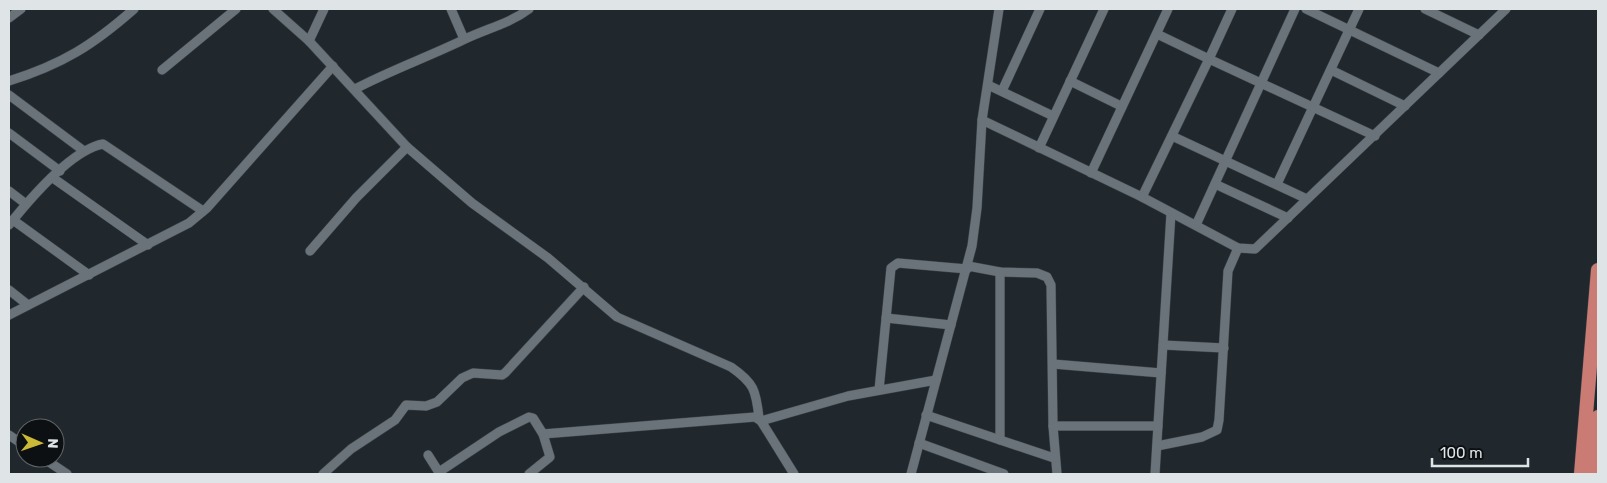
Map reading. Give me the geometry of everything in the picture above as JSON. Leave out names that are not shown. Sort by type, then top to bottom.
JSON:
[{"type":"highway","points":[[1592,474],[1598,270]]},
{"type":"highway","points":[[1592,474],[1598,417]]},
{"type":"street","points":[[9,18],[21,9]]},
{"type":"street","points":[[9,81],[41,70],[90,46],[134,9]]},
{"type":"street","points":[[162,70],[236,9]]},
{"type":"street","points":[[273,9],[309,41],[355,88],[408,147],[472,203],[548,258],[617,317],[731,368],[747,378],[756,396],[760,419],[792,473]]},
{"type":"street","points":[[309,41],[324,9]]},
{"type":"street","points":[[451,9],[464,40]]},
{"type":"street","points":[[355,88],[392,69],[448,48],[529,9]]},
{"type":"street","points":[[910,474],[967,267],[977,208],[982,120],[999,9]]},
{"type":"street","points":[[1002,91],[1040,9]]},
{"type":"street","points":[[1039,148],[1104,9]]},
{"type":"street","points":[[1091,173],[1168,9]]},
{"type":"street","points":[[1142,197],[1232,9]]},
{"type":"street","points":[[1196,225],[1295,9]]},
{"type":"street","points":[[1306,9],[1439,73]]},
{"type":"street","points":[[1277,184],[1359,9]]},
{"type":"street","points":[[1428,9],[1479,35]]},
{"type":"street","points":[[982,120],[1142,197],[1238,248],[1255,249],[1506,9]]},
{"type":"street","points":[[1157,34],[1375,136]]},
{"type":"street","points":[[9,315],[179,229],[203,211],[333,66]]},
{"type":"street","points":[[1331,70],[1405,106]]},
{"type":"street","points":[[1070,81],[1121,106]]},
{"type":"street","points":[[988,85],[1053,116]]},
{"type":"street","points":[[9,95],[84,151]]},
{"type":"street","points":[[9,133],[56,174],[148,245]]},
{"type":"street","points":[[1172,136],[1226,159],[1307,198]]},
{"type":"street","points":[[89,274],[11,223],[26,204],[56,174],[84,151],[101,144],[108,145],[203,211]]},
{"type":"street","points":[[310,251],[356,198],[408,147]]},
{"type":"street","points":[[1215,184],[1288,218]]},
{"type":"street","points":[[9,191],[26,204]]},
{"type":"street","points":[[1155,474],[1171,213]]},
{"type":"street","points":[[1157,446],[1202,437],[1217,430],[1220,420],[1228,271],[1238,248]]},
{"type":"street","points":[[878,390],[891,268],[894,264],[967,267],[1000,272],[1037,273],[1047,277],[1050,286],[1054,458],[1057,474]]},
{"type":"street","points":[[1000,272],[1000,440]]},
{"type":"street","points":[[323,474],[351,449],[395,420],[406,405],[426,406],[437,402],[462,378],[473,373],[502,375],[505,373],[584,287]]},
{"type":"street","points":[[9,290],[28,305]]},
{"type":"street","points":[[886,318],[951,325]]},
{"type":"street","points":[[1163,344],[1224,348]]},
{"type":"street","points":[[1053,364],[1161,373]]},
{"type":"street","points":[[543,434],[760,419],[848,396],[936,380]]},
{"type":"street","points":[[926,415],[1054,458]]},
{"type":"street","points":[[428,455],[440,473],[522,419],[533,418],[543,434],[550,457],[529,474]]},
{"type":"street","points":[[1053,426],[1158,426]]},
{"type":"street","points":[[919,442],[1004,474]]}]
